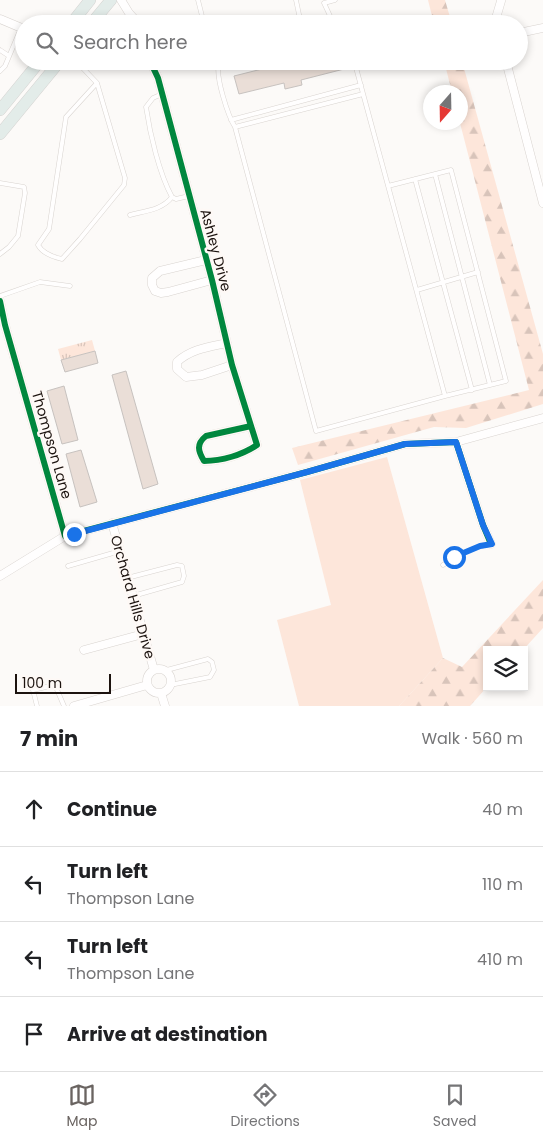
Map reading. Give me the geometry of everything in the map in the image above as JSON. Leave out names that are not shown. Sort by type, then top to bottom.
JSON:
[{"type":"main road","points":[[78,15],[90,0]]},
{"type":"main road","points":[[98,15],[111,0]]},
{"type":"main road","points":[[0,110],[33,70]]},
{"type":"main road","points":[[0,134],[53,70]]},
{"type":"street","points":[[121,0],[131,15]]},
{"type":"street","points":[[497,15],[501,1]]},
{"type":"street","points":[[0,19],[15,26]]},
{"type":"street","points":[[528,31],[543,28]]},
{"type":"street","name":"Ashley Drive","points":[[154,70],[158,78],[212,280],[232,365],[257,445],[245,453],[204,461],[198,446],[206,436],[251,426]]},
{"type":"street","points":[[508,70],[543,203]]},
{"type":"street","points":[[206,260],[160,271],[152,278],[152,285],[155,291],[161,293],[212,280]]},
{"type":"street","name":"Thompson Lane","points":[[0,302],[10,344],[65,536]]},
{"type":"street","points":[[227,343],[188,354],[177,362],[177,369],[186,376],[194,376],[232,365]]},
{"type":"street","points":[[0,576],[65,536],[405,444],[456,442],[543,418]]},
{"type":"street","points":[[456,442],[483,525],[492,544]]},
{"type":"street","name":"Orchard Hills Drive","points":[[112,523],[154,670]]},
{"type":"street","points":[[84,650],[143,634]]},
{"type":"street","points":[[154,670],[163,670],[168,674],[170,685],[161,693],[152,691],[147,685],[148,675],[154,670]]},
{"type":"street","points":[[76,706],[147,685]]},
{"type":"street","points":[[161,693],[165,706]]},
{"type":"lane","points":[[198,0],[202,15]]},
{"type":"lane","points":[[296,0],[299,15]]},
{"type":"lane","points":[[329,15],[324,2],[335,0]]},
{"type":"lane","points":[[0,71],[5,66],[15,44]]},
{"type":"lane","points":[[0,50],[9,56]]},
{"type":"lane","points":[[85,70],[97,83],[125,178],[124,185],[62,260],[52,257],[41,250],[38,245],[49,230],[66,117],[97,83]]},
{"type":"lane","points":[[218,70],[316,431],[506,381],[451,170],[388,186]]},
{"type":"lane","points":[[357,70],[445,396]]},
{"type":"lane","points":[[231,120],[361,85]]},
{"type":"lane","points":[[162,94],[153,98],[146,107],[148,122],[166,186],[172,197],[176,199],[189,196]]},
{"type":"lane","points":[[235,127],[363,94]]},
{"type":"lane","points":[[435,174],[490,385]]},
{"type":"lane","points":[[415,179],[472,390]]},
{"type":"lane","points":[[0,183],[24,187],[24,193],[18,236],[0,254]]},
{"type":"lane","points":[[130,215],[160,207],[172,197]]},
{"type":"lane","points":[[417,290],[478,272]]},
{"type":"lane","points":[[0,296],[40,282],[70,286]]},
{"type":"lane","points":[[443,565],[461,553],[492,544]]},
{"type":"lane","points":[[68,566],[120,551]]},
{"type":"lane","points":[[128,578],[177,564],[182,566],[184,576],[182,582],[133,596]]},
{"type":"lane","points":[[163,670],[208,659],[212,662],[214,670],[210,676],[170,685]]},
{"type":"lane","points":[[37,706],[33,690],[54,685],[64,706]]},
{"type":"green space","points":[[428,0],[445,0],[449,15],[432,15]]},
{"type":"green space","points":[[446,70],[464,70],[543,354],[543,404],[466,428],[434,427],[298,465],[292,448],[529,390],[462,130],[468,130],[468,85],[450,85]]},
{"type":"green space","points":[[92,340],[95,351],[61,360],[58,349]]},
{"type":"green space","points":[[387,457],[443,658],[399,706],[299,706],[277,620],[331,605],[300,480]]},
{"type":"green space","points":[[543,580],[543,628],[527,646],[483,646],[483,691],[470,706],[399,706],[443,658],[462,667]]},
{"type":"building","points":[[258,70],[340,70],[301,80],[302,85],[285,89],[284,83],[239,94],[234,76]]},
{"type":"building","points":[[95,351],[98,363],[65,372],[61,360]]},
{"type":"building","points":[[126,371],[158,484],[143,489],[112,375]]},
{"type":"building","points":[[64,386],[78,440],[62,444],[47,391]]},
{"type":"building","points":[[81,450],[97,502],[80,507],[66,454]]},
{"type":"cycle path","points":[[154,70],[158,78],[212,280],[232,365],[257,445],[232,457],[204,461],[200,454],[199,445],[206,436],[251,426]]},
{"type":"cycle path","points":[[0,301],[5,325],[65,536],[405,444],[456,442],[491,544]]},
{"type":"route","points":[[74,534],[405,444],[456,442],[483,525],[492,544],[480,546],[454,557]]}]
